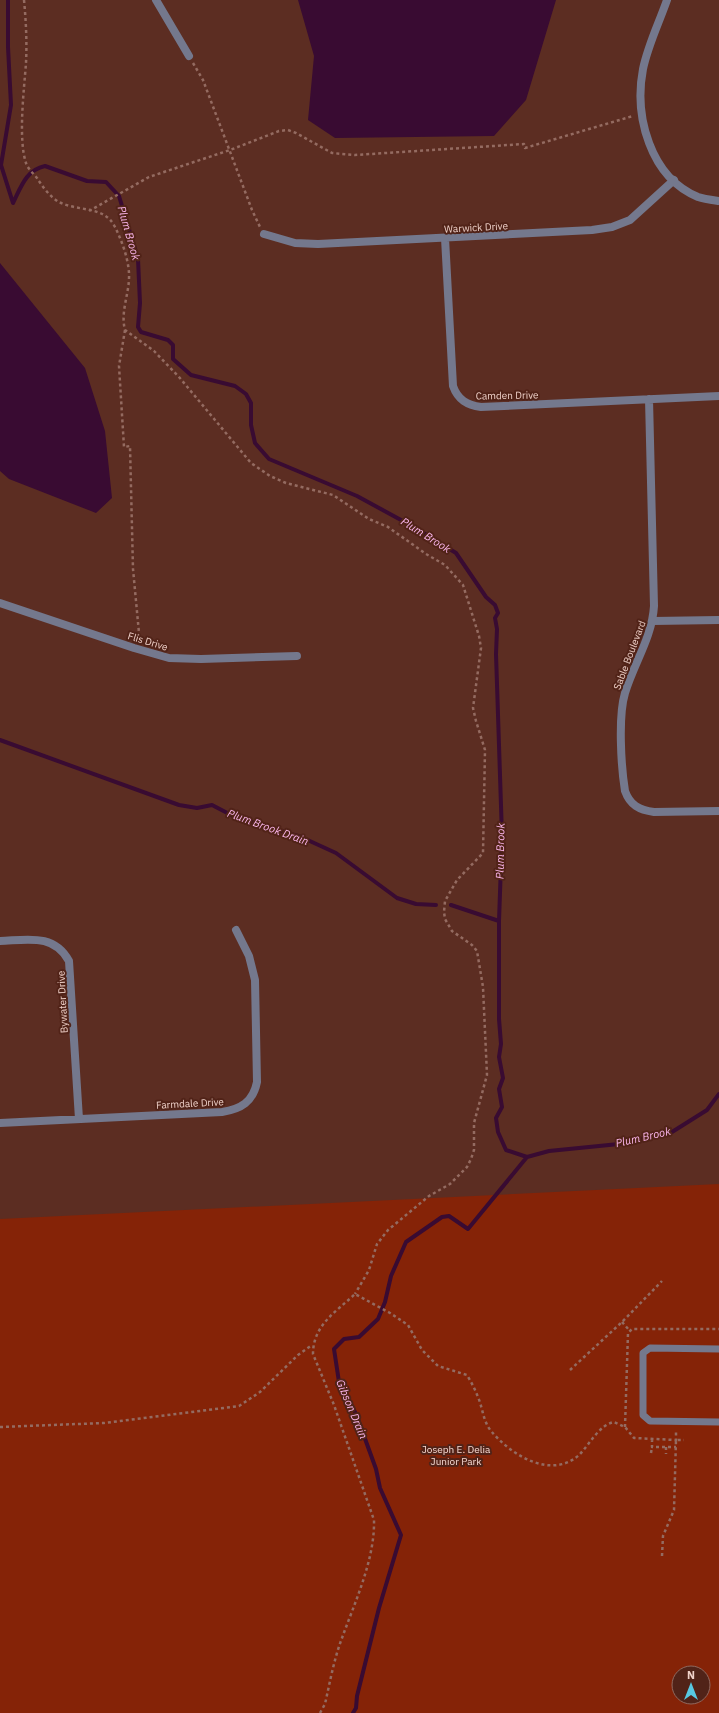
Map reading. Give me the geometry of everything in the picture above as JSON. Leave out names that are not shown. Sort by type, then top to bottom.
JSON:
[{"type":"street","points":[[156,0],[189,56]]},
{"type":"street","points":[[667,0],[643,69],[641,114],[646,134],[652,152],[665,170],[679,185],[698,197],[719,201]]},
{"type":"street","name":"Warwick Drive","points":[[264,234],[295,243],[318,244],[567,232],[612,227],[630,220],[674,180]]},
{"type":"street","name":"Camden Drive","points":[[445,238],[453,386],[461,400],[471,405],[481,407],[719,396]]},
{"type":"street","name":"Sable Boulevard","points":[[649,399],[654,594],[653,621],[625,692],[623,704],[622,726],[625,791],[628,799],[634,806],[644,810],[654,812],[719,811]]},
{"type":"street","name":"Flis Drive","points":[[0,603],[134,648],[169,658],[184,660],[297,656]]},
{"type":"street","points":[[653,621],[719,620]]},
{"type":"street","name":"Farmdale Drive","points":[[0,1123],[222,1112],[243,1106],[251,1099],[256,1091],[258,1078],[255,980],[249,956],[236,930]]},
{"type":"street","name":"Bywater Drive","points":[[0,941],[42,940],[52,942],[60,947],[69,961],[79,1119]]},
{"type":"lane","points":[[719,1349],[650,1348],[643,1353],[643,1415],[650,1421],[719,1422]]},
{"type":"path","points":[[24,0],[26,54],[23,98],[23,146],[27,165],[48,192],[58,202],[106,216],[114,226],[124,250],[129,274],[123,313],[125,330],[120,366],[124,447],[130,446],[134,569],[139,633],[134,648]]},
{"type":"path","points":[[189,56],[203,80],[252,210],[264,234]]},
{"type":"path","points":[[89,210],[149,178],[230,150],[279,131],[288,130],[296,133],[332,154],[355,155],[524,144],[525,148],[641,114]]},
{"type":"path","points":[[125,330],[154,351],[179,377],[251,463],[270,476],[286,483],[333,495],[369,520],[388,527],[426,554],[445,564],[463,585],[480,636],[481,648],[473,708],[485,750],[483,853],[457,880],[445,901],[444,912],[445,919],[452,931],[472,945],[477,951],[483,987],[487,1075],[474,1123],[474,1150],[468,1167],[450,1184],[429,1196],[388,1230],[377,1244],[369,1270],[355,1294],[332,1313],[321,1326],[313,1344],[315,1362],[334,1405],[374,1520],[374,1532],[369,1558],[352,1614],[341,1640],[325,1704],[320,1713]]},
{"type":"path","points":[[570,1370],[622,1322],[662,1281]]},
{"type":"path","points":[[355,1294],[390,1313],[408,1325],[422,1350],[438,1366],[467,1375],[478,1398],[482,1415],[492,1431],[523,1458],[545,1466],[562,1464],[578,1456],[605,1425],[614,1422],[625,1428],[634,1438],[684,1440]]},
{"type":"path","points":[[622,1322],[630,1331]]},
{"type":"path","points":[[0,1427],[104,1424],[239,1406],[260,1392],[298,1355],[313,1344]]},
{"type":"path","points":[[651,1453],[652,1439]]},
{"type":"path","points":[[662,1556],[663,1536],[674,1510],[676,1440]]},
{"type":"path","points":[[652,1447],[676,1448]]},
{"type":"path","points":[[666,1447],[666,1454]]},
{"type":"green space","name":"Joseph E. Delia Junior Park","points":[[719,1184],[719,1713],[0,1713],[0,1219]]},
{"type":"shaded area","points":[[298,0],[556,0],[526,100],[494,136],[335,138],[308,120],[314,56]]},
{"type":"shaded area","points":[[0,263],[85,368],[105,431],[112,498],[96,513],[9,479],[0,471]]},
{"type":"waterway","name":"Plum Brook","points":[[8,0],[8,47],[11,105],[1,165],[13,203],[29,175],[38,168],[45,166],[87,181],[106,182],[119,196],[138,259],[140,303],[138,327],[141,332],[168,340],[173,345],[173,359],[191,375],[235,386],[246,394],[251,403],[251,425],[255,443],[269,459],[357,496],[412,526],[456,553],[486,597],[495,605],[498,613],[495,618],[497,629],[496,654],[502,836],[499,921],[499,1019],[501,1044],[499,1057],[503,1078],[499,1089],[502,1107],[496,1118],[498,1132],[506,1150],[527,1157],[549,1151],[619,1144],[672,1132],[707,1110],[719,1094]]},
{"type":"waterway","name":"Plum Brook Drain","points":[[0,740],[179,805],[197,808],[212,805],[235,817],[301,837],[336,853],[397,898],[416,904],[436,905]]},
{"type":"waterway","name":"Plum Brook Drain","points":[[451,905],[499,921]]},
{"type":"waterway","name":"Gibson Drain","points":[[353,1713],[356,1708],[357,1696],[379,1608],[401,1535],[380,1488],[376,1469],[356,1414],[339,1382],[334,1349],[344,1339],[359,1337],[378,1319],[385,1302],[391,1276],[406,1242],[442,1217],[449,1216],[468,1229],[527,1157]]}]
